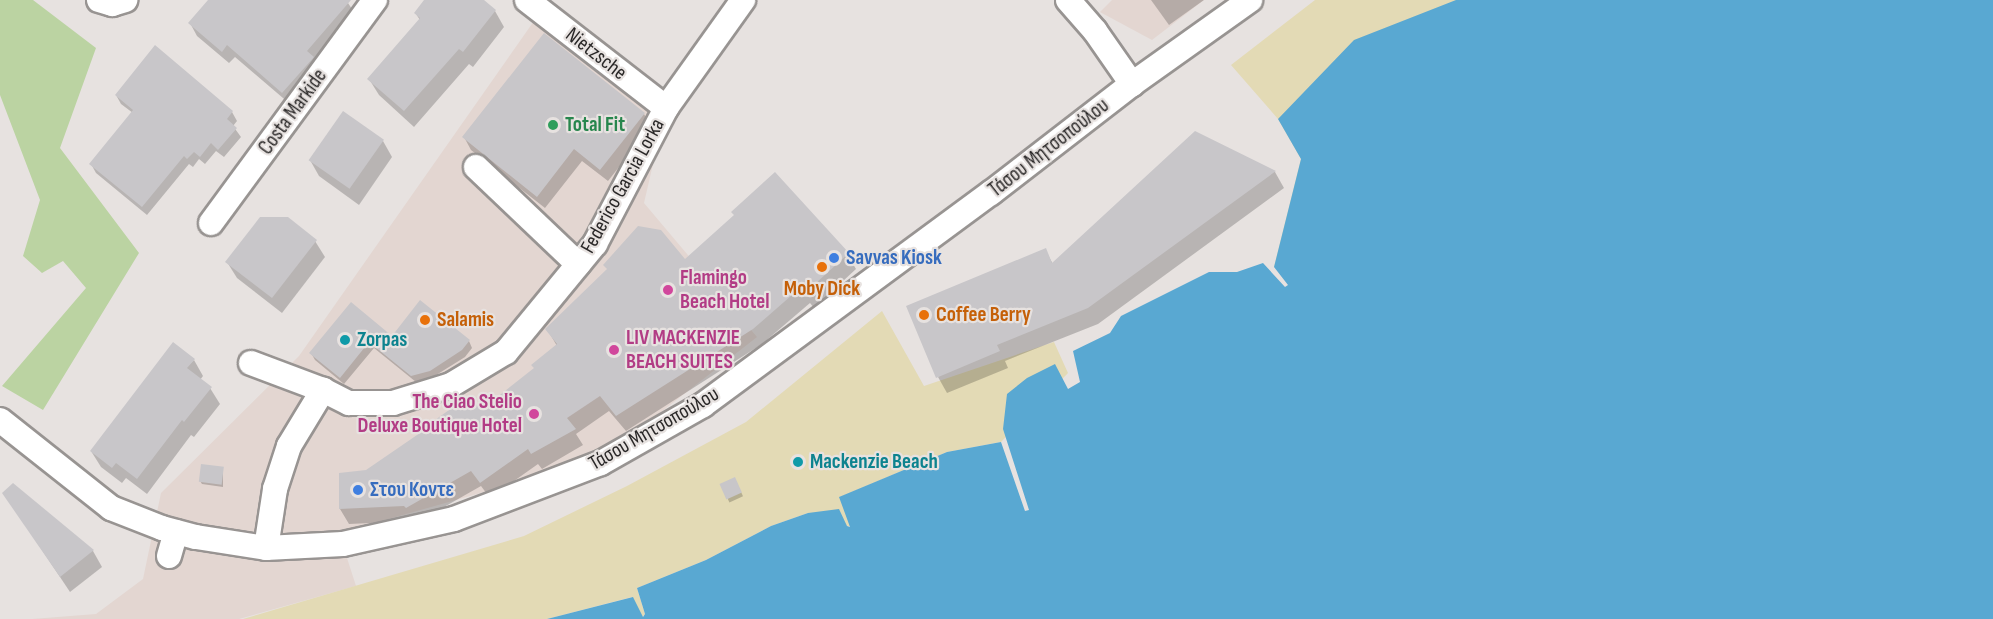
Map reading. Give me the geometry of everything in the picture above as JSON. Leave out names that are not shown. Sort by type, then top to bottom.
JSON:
[{"type":"street","points":[[99,0],[112,3],[125,0]]},
{"type":"street","name":"Costa Markide","points":[[211,223],[375,0]]},
{"type":"street","name":"Nietzsche","points":[[527,0],[666,108]]},
{"type":"street","points":[[1068,0],[1095,31],[1132,84]]},
{"type":"street","name":"Τάσου Μητσοπούλου","points":[[3,425],[111,508],[176,532],[233,544],[266,548],[342,544],[454,519],[601,463],[703,405],[991,193],[1132,84],[1250,0]]},
{"type":"street","name":"Federico Garcia Lorka","points":[[251,363],[323,390],[349,403],[393,403],[451,385],[506,352],[595,244],[689,59],[731,9]]},
{"type":"street","points":[[476,167],[578,264]]},
{"type":"street","points":[[266,548],[275,489],[289,446],[323,390]]},
{"type":"street","points":[[170,556],[176,532]]},
{"type":"shaded area","points":[[1112,0],[1204,0],[1152,40],[1100,12]]},
{"type":"shaded area","points":[[541,11],[666,108],[644,203],[757,337],[601,459],[339,533],[356,586],[239,619],[32,619],[96,614],[143,579],[161,493],[299,356]]},
{"type":"green space","points":[[0,0],[33,0],[96,48],[60,148],[139,253],[43,410],[2,386],[86,288],[63,261],[42,273],[23,256],[40,200],[0,95]]},
{"type":"sand","points":[[1315,0],[1659,0],[1274,267],[1301,159],[1278,119],[1231,65]]},
{"type":"sand","name":"Mackenzie Beach","points":[[882,311],[924,386],[1054,342],[1068,373],[1001,442],[947,452],[840,497],[851,527],[808,513],[771,526],[706,560],[637,588],[645,614],[642,617],[632,597],[547,619],[243,619],[524,536],[627,486],[746,422]]},
{"type":"water","points":[[1456,0],[1993,0],[1993,619],[547,619],[633,597],[643,617],[645,614],[637,588],[706,560],[771,526],[808,513],[839,509],[847,526],[850,527],[839,497],[947,452],[1001,442],[1025,511],[1029,510],[1003,429],[1007,394],[1027,378],[1055,364],[1068,389],[1080,382],[1073,351],[1110,333],[1121,316],[1209,272],[1237,272],[1263,263],[1285,287],[1288,285],[1274,267],[1301,159],[1278,119],[1354,40]]},
{"type":"building","points":[[208,0],[351,0],[307,51],[314,57],[282,93],[227,45],[222,52],[188,23]]},
{"type":"building","points":[[424,0],[484,0],[496,10],[463,52],[459,49],[404,111],[367,79],[420,18],[414,13]]},
{"type":"building","name":"Total Fit","points":[[544,33],[645,113],[600,170],[574,149],[537,197],[462,137]]},
{"type":"building","points":[[155,45],[233,111],[227,119],[237,128],[218,150],[211,143],[200,157],[194,152],[187,159],[184,156],[142,207],[89,164],[133,110],[115,95]]},
{"type":"building","points":[[343,111],[384,140],[350,189],[309,160]]},
{"type":"building","points":[[1195,131],[1276,171],[1088,308],[997,345],[1000,351],[936,378],[906,306],[1046,248],[1052,263]]},
{"type":"building","points":[[775,172],[849,253],[805,293],[800,288],[753,329],[616,416],[600,396],[567,418],[576,429],[531,454],[528,449],[480,483],[471,471],[406,508],[404,506],[339,509],[339,473],[366,470],[436,422],[435,420],[470,395],[481,410],[534,368],[531,365],[557,344],[545,329],[607,269],[603,265],[638,226],[661,230],[685,259],[734,215],[731,212]]},
{"type":"building","points":[[260,217],[288,217],[317,240],[272,298],[225,262]]},
{"type":"building","points":[[420,300],[470,340],[462,350],[430,371],[411,376],[369,342],[340,378],[309,353],[351,302],[392,336]]},
{"type":"building","points":[[173,342],[195,359],[187,368],[212,387],[184,422],[182,420],[137,479],[116,463],[112,468],[90,451]]},
{"type":"building","points":[[201,464],[224,467],[222,485],[199,482]]},
{"type":"building","points":[[735,477],[742,493],[726,499],[719,484]]},
{"type":"building","points":[[13,483],[94,550],[60,577],[2,493]]},
{"type":"place","name":"Total Fit","points":[[553,125]]},
{"type":"place","name":"Savvas Kiosk","points":[[834,258]]},
{"type":"place","name":"Moby Dick","points":[[822,267]]},
{"type":"place","name":"Flamingo Beach Hotel","points":[[668,290]]},
{"type":"place","name":"Coffee Berry","points":[[924,315]]},
{"type":"place","name":"Salamis","points":[[425,320]]},
{"type":"place","name":"Zorpas","points":[[345,340]]},
{"type":"place","name":"LIV MACKENZIE BEACH SUITES","points":[[614,350]]},
{"type":"place","name":"The Ciao Stelio Deluxe Boutique Hotel","points":[[534,414]]},
{"type":"place","name":"Mackenzie Beach","points":[[798,462]]},
{"type":"place","name":"Στου Κοντε","points":[[358,490]]}]
